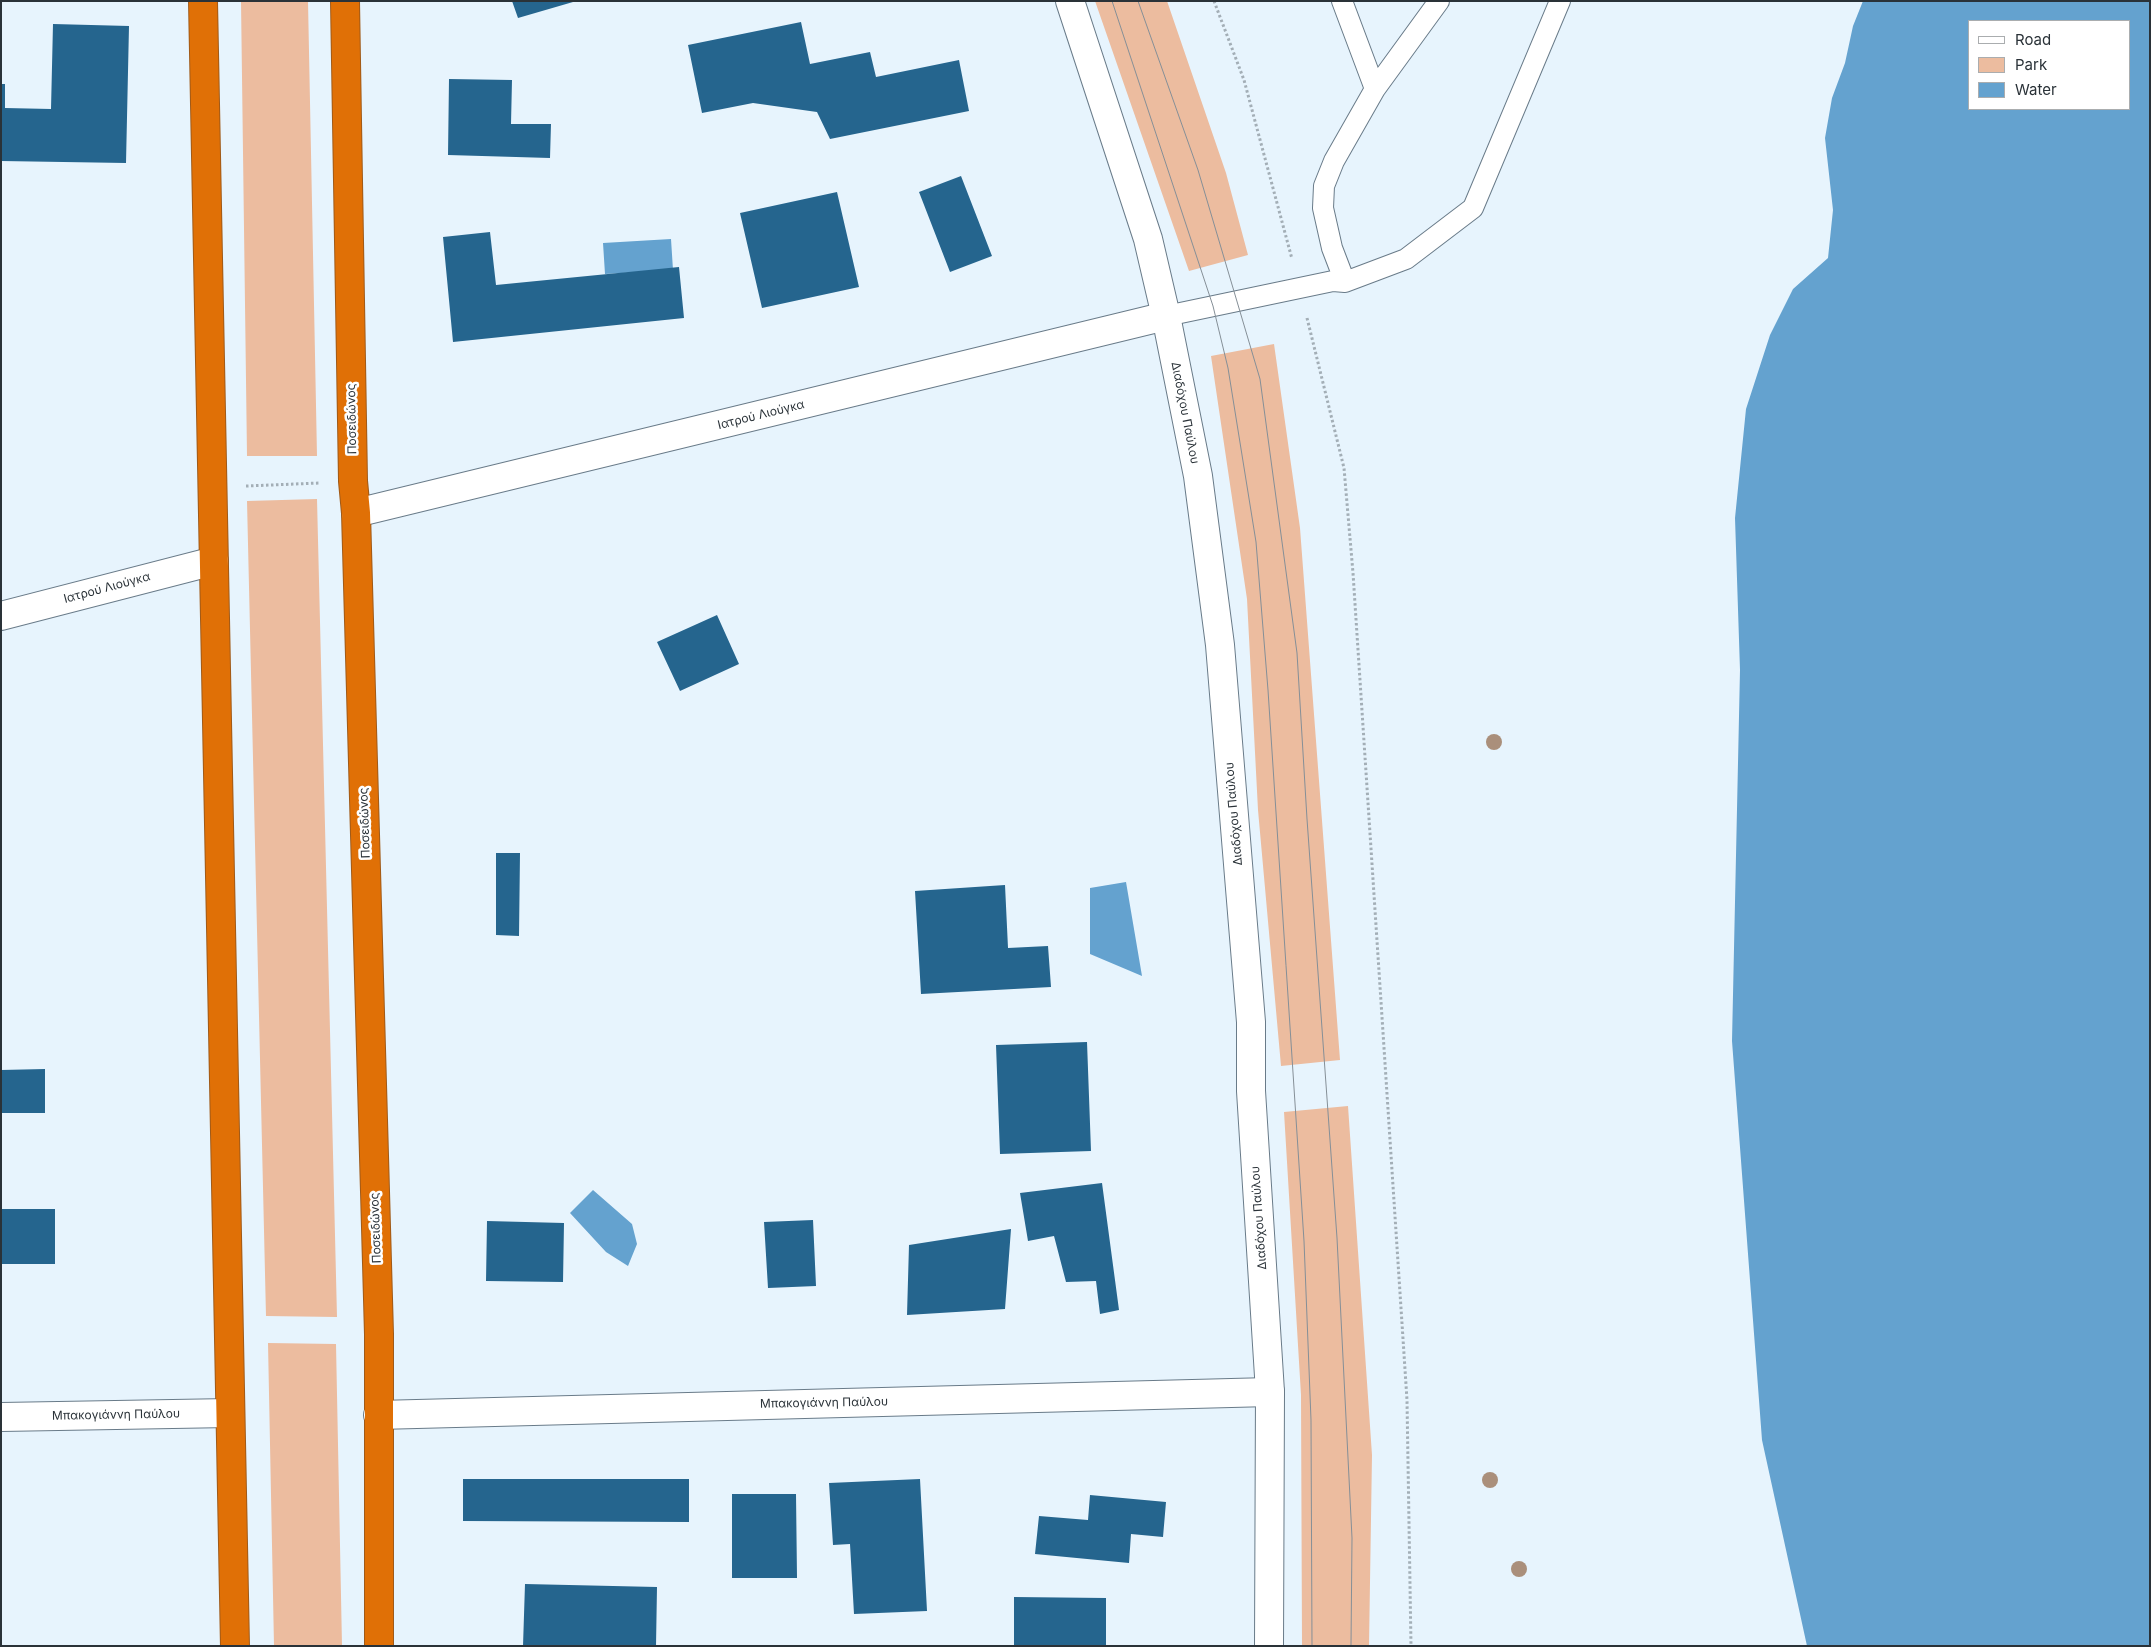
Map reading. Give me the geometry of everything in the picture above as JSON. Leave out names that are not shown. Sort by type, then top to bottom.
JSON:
[{"type":"highway","points":[[203,1],[235,1646]]},
{"type":"highway","name":"Ποσειδώνος","points":[[345,1],[353,481],[356,514],[379,1334],[379,1646]]},
{"type":"street","name":"Διαδόχου Παύλου","points":[[1070,1],[1148,238],[1166,316],[1198,476],[1220,645],[1251,1022],[1251,1091],[1270,1392],[1269,1646]]},
{"type":"street","name":"Ιατρού Λιούγκα","points":[[356,514],[1166,316]]},
{"type":"street","name":"Ιατρού Λιούγκα","points":[[1,616],[214,561]]},
{"type":"street","name":"Μπακογιάννη Παύλου","points":[[378,1415],[1270,1392]]},
{"type":"street","name":"Μπακογιάννη Παύλου","points":[[1,1417],[230,1413]]},
{"type":"lane","points":[[1342,1],[1375,89]]},
{"type":"lane","points":[[1345,282],[1332,248],[1323,208],[1324,186],[1334,161],[1375,89],[1439,1]]},
{"type":"lane","points":[[1166,316],[1333,280],[1345,282],[1406,259],[1473,208],[1560,1]]},
{"type":"path","points":[[1214,1],[1244,80],[1299,287],[1344,468],[1353,573],[1407,1400],[1410,1646]]},
{"type":"path","points":[[213,488],[353,481]]},
{"type":"green space","points":[[241,1],[308,1],[317,456],[247,456]]},
{"type":"green space","points":[[1095,1],[1167,1],[1226,173],[1248,255],[1189,271]]},
{"type":"green space","points":[[1274,344],[1300,528],[1340,1060],[1281,1066],[1258,810],[1247,599],[1211,356]]},
{"type":"green space","points":[[317,499],[337,1317],[266,1316],[247,501]]},
{"type":"green space","points":[[1348,1106],[1372,1455],[1369,1646],[1302,1646],[1301,1395],[1284,1112]]},
{"type":"green space","points":[[268,1343],[336,1344],[342,1646],[274,1646]]},
{"type":"water","points":[[1863,1],[2150,1],[2150,1646],[1807,1646],[1762,1440],[1732,1041],[1740,670],[1735,518],[1746,409],[1770,335],[1793,289],[1828,258],[1833,210],[1825,138],[1832,98],[1845,63],[1853,26]]},
{"type":"water","points":[[671,239],[673,270],[605,274],[603,243]]},
{"type":"water","points":[[1126,882],[1142,976],[1090,954],[1090,888]]},
{"type":"water","points":[[593,1190],[632,1224],[637,1244],[628,1266],[606,1252],[570,1213]]},
{"type":"building","points":[[512,1],[573,1],[573,2],[518,18]]},
{"type":"building","points":[[801,22],[810,64],[870,52],[876,77],[959,60],[969,111],[830,139],[817,112],[753,103],[702,113],[688,45]]},
{"type":"building","points":[[53,24],[129,26],[126,163],[1,161],[1,84],[5,84],[5,108],[51,109]]},
{"type":"building","points":[[449,79],[512,80],[511,124],[551,124],[550,158],[448,155]]},
{"type":"building","points":[[961,176],[992,256],[950,272],[919,192]]},
{"type":"building","points":[[837,192],[859,287],[762,308],[740,213]]},
{"type":"building","points":[[490,232],[496,285],[679,267],[684,318],[453,342],[443,237]]},
{"type":"building","points":[[717,615],[739,664],[680,691],[657,642]]},
{"type":"building","points":[[496,853],[520,853],[519,936],[496,935]]},
{"type":"building","points":[[1005,885],[1008,948],[1048,946],[1051,987],[921,994],[915,891]]},
{"type":"building","points":[[1087,1042],[1091,1151],[1000,1154],[996,1045]]},
{"type":"building","points":[[45,1069],[45,1113],[1,1113],[1,1070]]},
{"type":"building","points":[[1102,1183],[1119,1310],[1100,1314],[1096,1281],[1066,1282],[1054,1236],[1028,1241],[1020,1193]]},
{"type":"building","points":[[1,1209],[55,1209],[55,1264],[1,1264]]},
{"type":"building","points":[[813,1220],[816,1286],[768,1288],[764,1222]]},
{"type":"building","points":[[487,1221],[564,1223],[563,1282],[486,1281]]},
{"type":"building","points":[[1011,1229],[1005,1309],[907,1315],[909,1245]]},
{"type":"building","points":[[463,1479],[689,1479],[689,1522],[463,1521]]},
{"type":"building","points":[[920,1479],[927,1611],[854,1614],[850,1544],[833,1545],[829,1483]]},
{"type":"building","points":[[732,1494],[796,1494],[797,1578],[732,1578]]},
{"type":"building","points":[[1090,1495],[1166,1502],[1163,1537],[1131,1534],[1129,1563],[1035,1554],[1039,1516],[1088,1520]]},
{"type":"building","points":[[525,1584],[657,1587],[656,1646],[523,1646]]},
{"type":"building","points":[[1014,1597],[1106,1598],[1106,1646],[1014,1645]]},
{"type":"tram line","points":[[1112,1],[1213,306],[1228,368],[1256,542],[1268,690],[1304,1241],[1311,1420],[1312,1646]]},
{"type":"tram line","points":[[1138,1],[1198,170],[1260,379],[1297,653],[1337,1238],[1352,1538],[1351,1646]]}]
